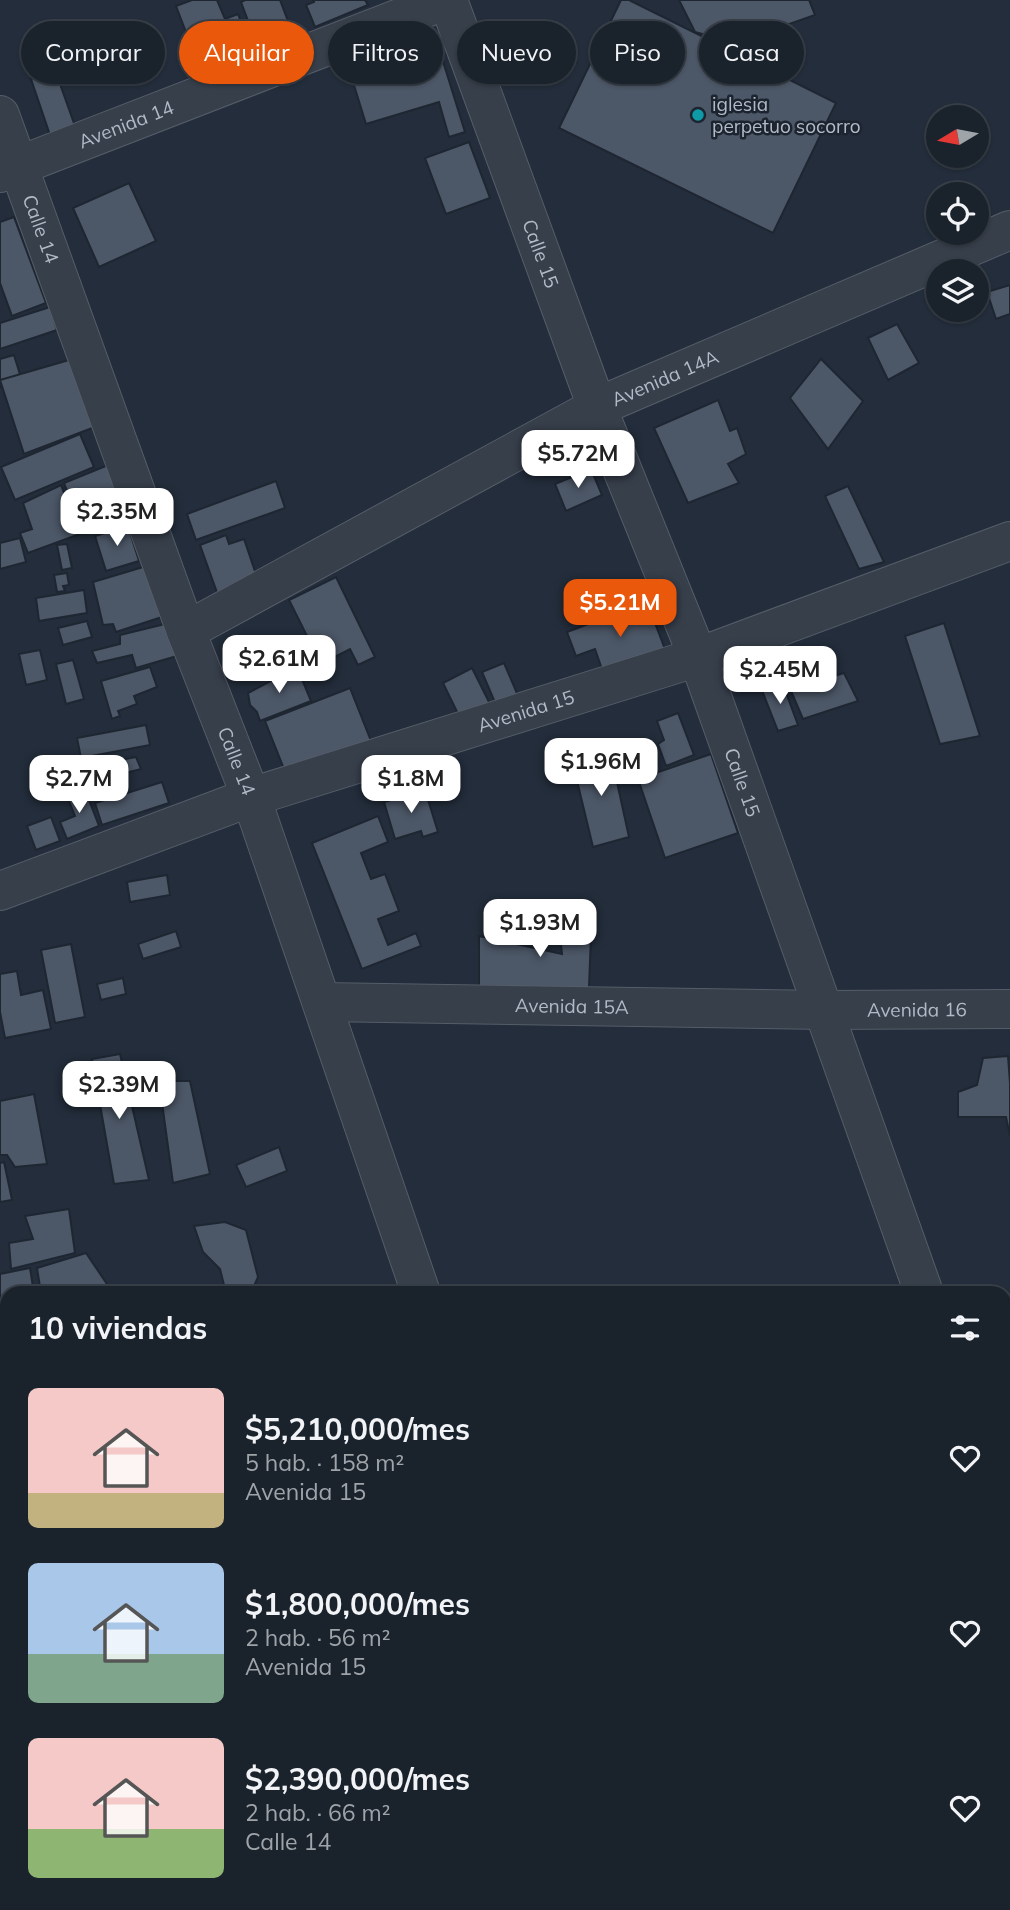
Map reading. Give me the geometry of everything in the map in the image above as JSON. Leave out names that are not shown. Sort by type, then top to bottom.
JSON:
[{"type":"street","name":"Avenida 14","points":[[9,169],[447,0]]},
{"type":"street","name":"Calle 15","points":[[447,0],[597,407],[698,657],[922,1286]]},
{"type":"street","name":"Calle 14","points":[[0,115],[9,169],[251,797],[419,1286]]},
{"type":"street","name":"Avenida 14A","points":[[186,631],[597,407],[1010,230]]},
{"type":"street","name":"Avenida 15","points":[[0,891],[251,797],[698,657],[1010,541]]},
{"type":"street","name":"Avenida 15A","points":[[322,1002],[824,1010]]},
{"type":"street","name":"Avenida 16","points":[[824,1010],[1010,1009]]},
{"type":"building","points":[[192,0],[217,0],[225,19],[238,14],[241,21],[182,21],[176,6]]},
{"type":"building","points":[[280,0],[288,21],[248,21],[241,2]]},
{"type":"building","points":[[313,0],[365,0],[368,5],[315,27],[306,5],[314,2]]},
{"type":"building","name":"iglesia perpetuo socorro","points":[[621,0],[629,0],[671,21],[611,21]]},
{"type":"building","points":[[679,0],[809,0],[815,15],[798,21],[699,21],[699,33],[695,32]]},
{"type":"building","name":"iglesia perpetuo socorro","points":[[685,28],[699,35],[699,84],[798,84],[836,103],[773,233],[559,128],[590,64],[590,84],[685,84]]},
{"type":"building","points":[[443,61],[465,132],[449,137],[439,102],[366,124],[354,84],[443,84]]},
{"type":"building","points":[[33,84],[60,84],[75,126],[50,135]]},
{"type":"building","points":[[469,142],[490,198],[446,214],[425,158]]},
{"type":"building","points":[[129,183],[156,241],[99,267],[73,208]]},
{"type":"building","points":[[14,217],[46,303],[12,316],[0,283],[0,222]]},
{"type":"building","points":[[1010,285],[1010,314],[996,319],[989,291]]},
{"type":"building","points":[[50,307],[57,330],[0,349],[0,323]]},
{"type":"building","points":[[897,324],[919,363],[888,380],[868,338]]},
{"type":"building","points":[[14,355],[22,381],[0,387],[0,359]]},
{"type":"building","points":[[821,359],[863,401],[828,449],[790,398]]},
{"type":"building","points":[[69,360],[95,427],[24,454],[0,380]]},
{"type":"building","points":[[718,400],[730,431],[737,428],[746,454],[728,464],[739,483],[688,503],[654,428]]},
{"type":"building","points":[[80,434],[94,467],[15,500],[1,467]]},
{"type":"building","points":[[113,463],[133,513],[84,534],[64,483]]},
{"type":"building","points":[[591,469],[602,495],[566,511],[555,484]]},
{"type":"building","points":[[276,481],[285,508],[196,540],[187,514]]},
{"type":"building","points":[[61,485],[80,534],[28,553],[20,533],[32,529],[23,503]]},
{"type":"building","points":[[848,486],[884,562],[859,569],[825,496]]},
{"type":"building","points":[[128,526],[139,561],[106,571],[95,536]]},
{"type":"building","points":[[226,535],[229,544],[244,539],[259,583],[219,598],[200,545]]},
{"type":"building","points":[[20,538],[26,562],[0,569],[0,543]]},
{"type":"building","points":[[67,544],[72,568],[62,570],[57,545]]},
{"type":"building","points":[[150,565],[165,616],[116,632],[113,624],[103,625],[93,582]]},
{"type":"building","points":[[67,573],[69,585],[63,586],[65,591],[57,592],[54,575]]},
{"type":"building","points":[[336,577],[375,657],[358,665],[350,649],[321,664],[289,600]]},
{"type":"building","points":[[84,590],[87,613],[39,621],[36,598]]},
{"type":"building","points":[[647,602],[666,652],[604,675],[595,649],[576,656],[567,632]]},
{"type":"building","points":[[87,621],[92,637],[63,645],[58,628]]},
{"type":"building","points":[[944,623],[980,736],[940,744],[905,636]]},
{"type":"building","points":[[165,624],[177,656],[136,668],[132,655],[97,663],[92,651],[120,644],[120,635]]},
{"type":"building","points":[[40,650],[47,680],[26,685],[19,654]]},
{"type":"building","points":[[73,660],[84,699],[66,704],[56,664]]},
{"type":"building","points":[[504,663],[522,705],[499,712],[482,672]]},
{"type":"building","points":[[150,667],[157,687],[134,696],[137,704],[118,711],[120,716],[112,719],[101,681]]},
{"type":"building","points":[[297,667],[311,701],[260,721],[257,712],[250,705],[248,693]]},
{"type":"building","points":[[472,668],[491,706],[461,720],[443,683]]},
{"type":"building","points":[[804,673],[810,683],[844,673],[858,701],[803,719],[785,677]]},
{"type":"building","points":[[782,682],[798,725],[778,731],[761,688]]},
{"type":"building","points":[[350,688],[371,741],[286,774],[265,721]]},
{"type":"building","points":[[678,713],[694,755],[666,766],[658,744],[664,740],[657,721]]},
{"type":"building","points":[[146,725],[150,745],[81,758],[77,738]]},
{"type":"building","points":[[610,750],[629,837],[593,847],[572,760]]},
{"type":"building","points":[[711,754],[738,833],[665,858],[638,779]]},
{"type":"building","points":[[136,757],[141,769],[110,777],[104,763]]},
{"type":"building","points":[[162,782],[169,803],[102,825],[95,803]]},
{"type":"building","points":[[84,787],[99,826],[67,839],[60,822],[75,816],[66,794]]},
{"type":"building","points":[[425,790],[438,832],[423,837],[421,831],[395,839],[384,802]]},
{"type":"building","points":[[378,816],[388,842],[361,853],[371,879],[385,874],[399,911],[378,919],[388,945],[416,933],[421,946],[362,969],[312,843]]},
{"type":"building","points":[[51,817],[60,841],[36,850],[27,826]]},
{"type":"building","points":[[167,875],[170,895],[130,902],[127,882]]},
{"type":"building","points":[[592,907],[589,988],[479,989],[479,936],[562,954],[558,916]]},
{"type":"building","points":[[176,931],[181,947],[143,959],[138,944]]},
{"type":"building","points":[[71,944],[85,1017],[55,1023],[41,950]]},
{"type":"building","points":[[17,971],[21,995],[43,990],[51,1029],[5,1038],[0,1012],[0,974]]},
{"type":"building","points":[[123,978],[126,994],[101,1000],[97,984]]},
{"type":"building","points":[[120,1054],[149,1180],[114,1184],[92,1059]]},
{"type":"building","points":[[1008,1056],[1010,1136],[1006,1117],[958,1117],[958,1092],[977,1085],[983,1058]]},
{"type":"building","points":[[159,1081],[190,1081],[210,1174],[173,1183]]},
{"type":"building","points":[[34,1094],[47,1164],[15,1167],[7,1155],[0,1155],[0,1101]]},
{"type":"building","points":[[279,1147],[287,1171],[246,1187],[236,1165]]},
{"type":"building","points":[[4,1162],[12,1200],[0,1202],[0,1163]]},
{"type":"building","points":[[69,1209],[75,1253],[11,1269],[9,1243],[33,1239],[25,1216]]},
{"type":"building","points":[[225,1222],[246,1230],[258,1277],[254,1286],[224,1286],[220,1269],[203,1252],[194,1226]]},
{"type":"building","points":[[86,1253],[108,1286],[40,1286],[37,1268]]},
{"type":"building","points":[[30,1268],[33,1286],[0,1286],[0,1274]]},
{"type":"place","name":"iglesia perpetuo socorro","points":[[698,115]]}]
